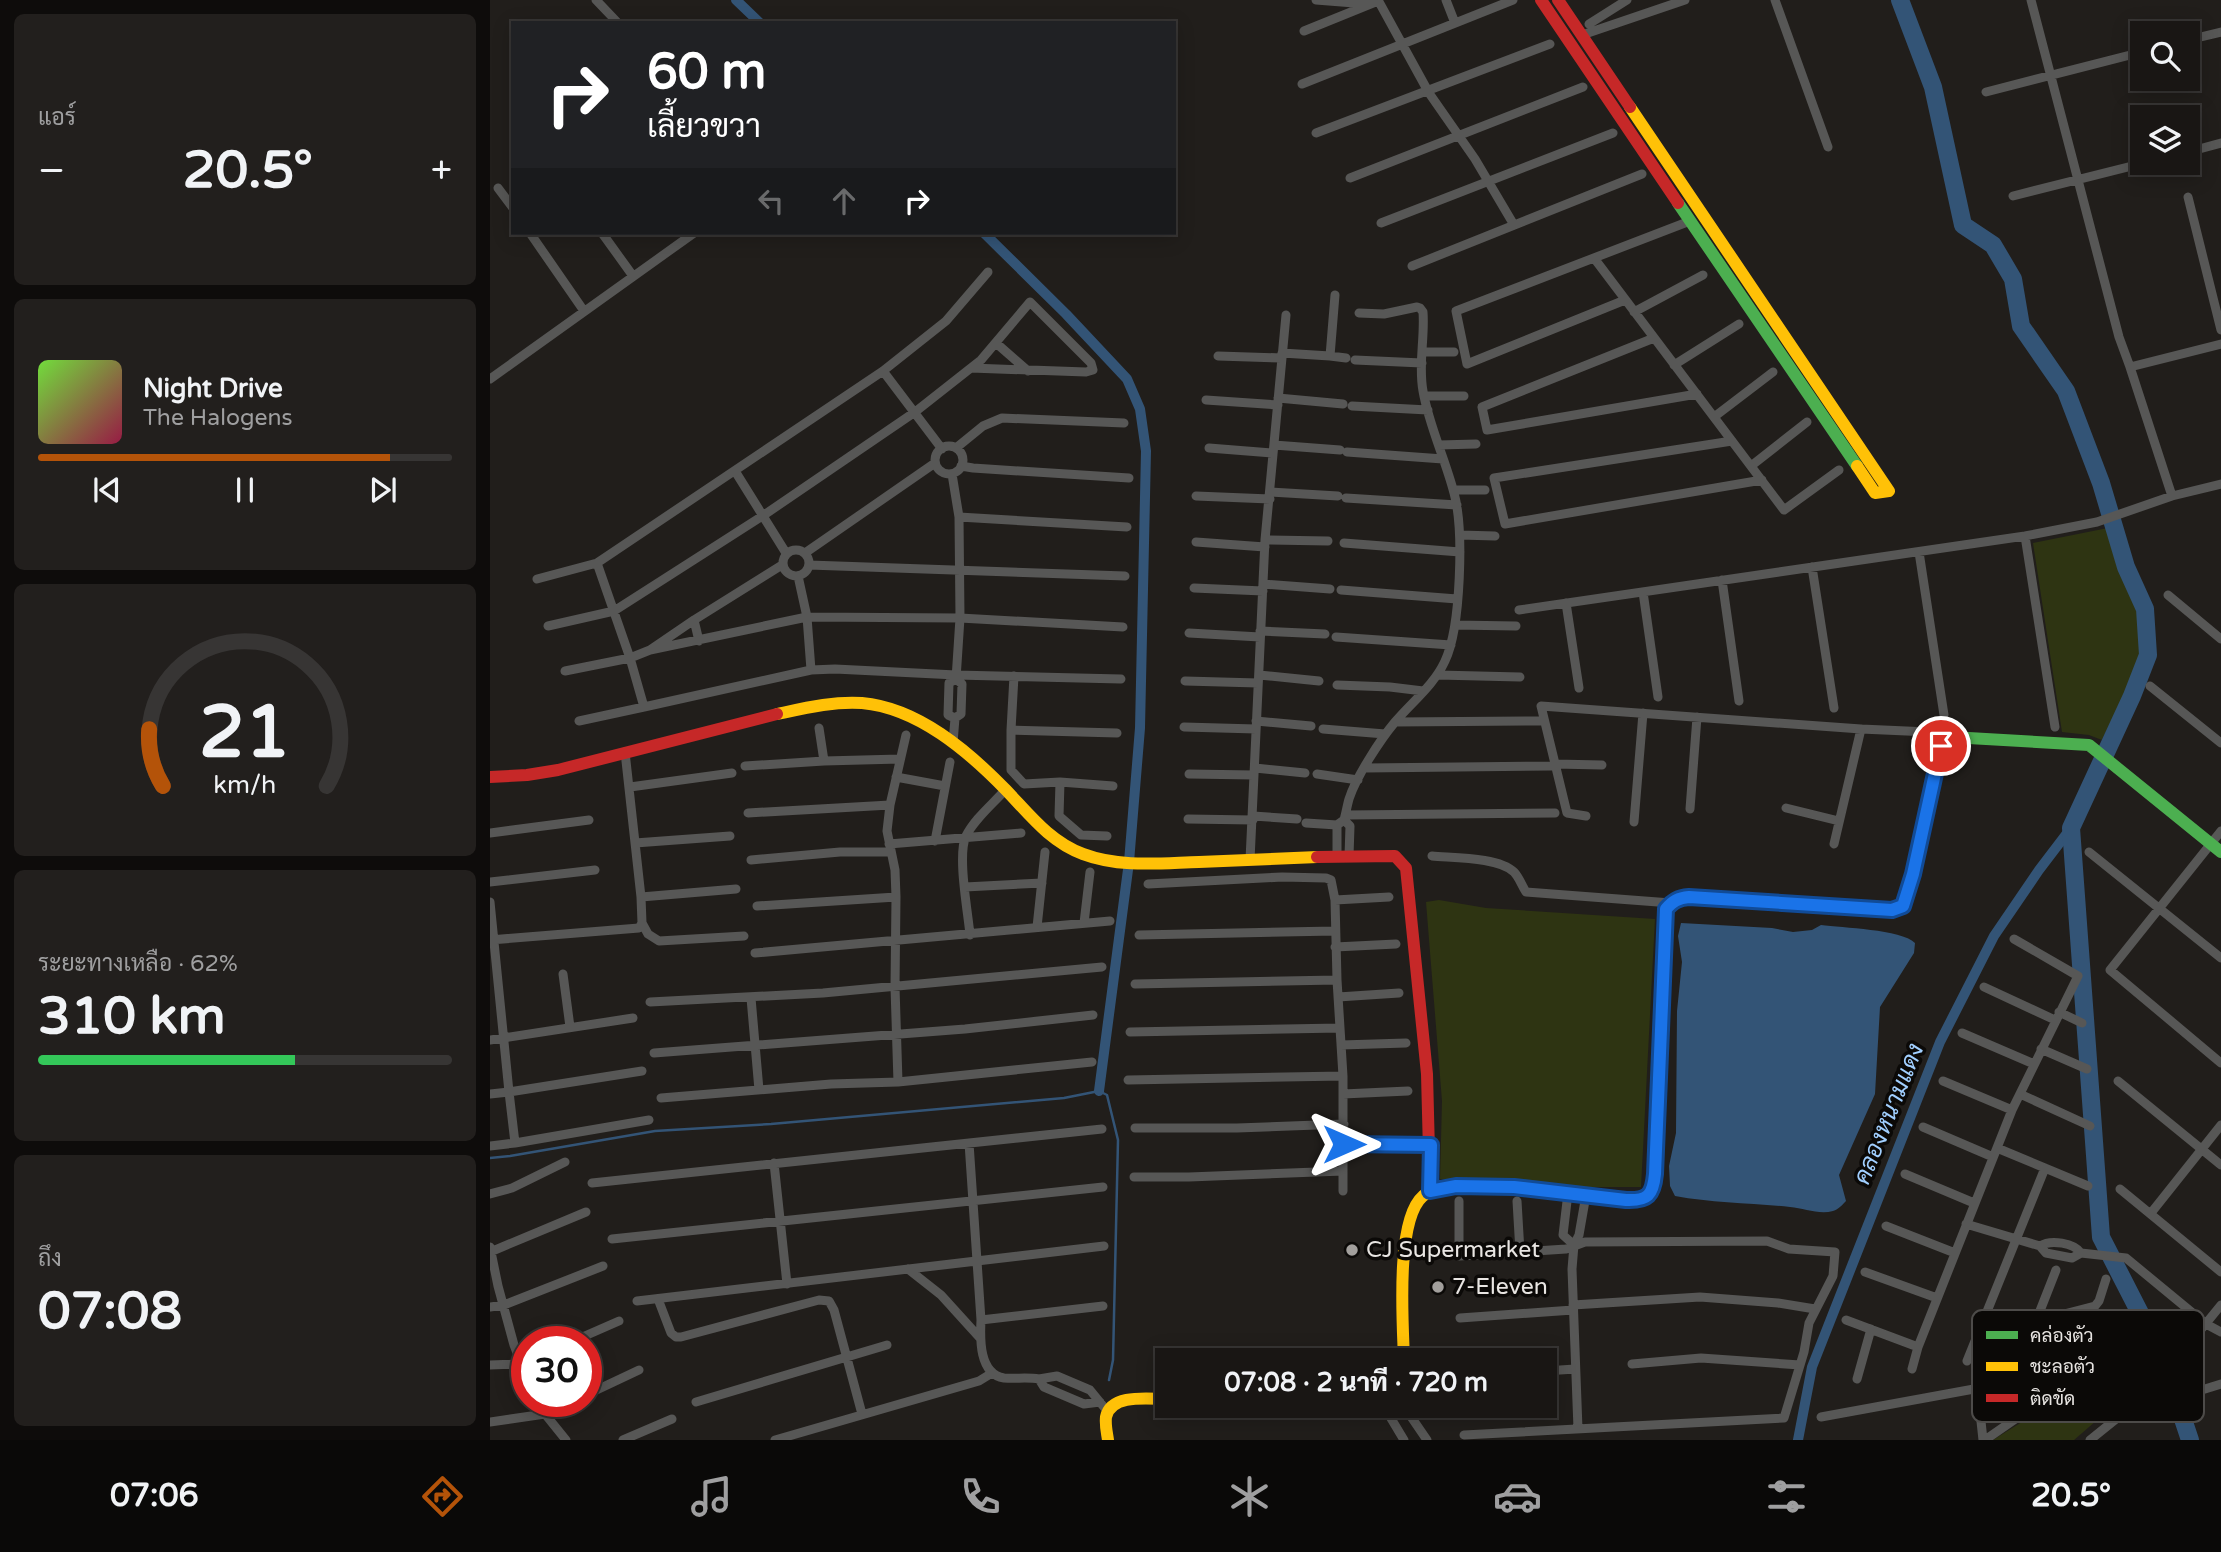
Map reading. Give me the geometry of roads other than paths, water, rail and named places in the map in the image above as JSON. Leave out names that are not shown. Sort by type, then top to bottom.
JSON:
[{"type":"street","points":[[596,0],[616,21]]},
{"type":"street","points":[[1316,0],[1375,2]]},
{"type":"street","points":[[1446,0],[1455,23]]},
{"type":"street","points":[[1302,84],[1513,0]]},
{"type":"street","points":[[1541,0],[1875,493],[1889,491],[1585,29],[1558,0]]},
{"type":"street","points":[[1585,29],[1627,0]]},
{"type":"street","points":[[1585,29],[1685,0]]},
{"type":"street","points":[[1775,0],[1828,147]]},
{"type":"street","points":[[2031,0],[2119,337],[2172,496]]},
{"type":"street","points":[[1304,31],[1375,2]]},
{"type":"street","points":[[1375,2],[1428,91],[1514,225]]},
{"type":"street","points":[[2200,37],[2221,32]]},
{"type":"street","points":[[1316,133],[1549,44]]},
{"type":"street","points":[[1986,92],[2130,55]]},
{"type":"street","points":[[1350,178],[1583,87]]},
{"type":"street","points":[[1381,223],[1613,133]]},
{"type":"street","points":[[2200,149],[2221,144]]},
{"type":"street","points":[[2013,196],[2130,167]]},
{"type":"street","points":[[1412,267],[1642,174]]},
{"type":"street","points":[[498,188],[511,205]]},
{"type":"street","points":[[2188,197],[2221,330]]},
{"type":"street","points":[[1625,300],[1467,364],[1456,311],[1690,221]]},
{"type":"street","points":[[531,235],[584,311]]},
{"type":"street","points":[[603,235],[633,276]]},
{"type":"street","points":[[490,379],[633,276],[680,237]]},
{"type":"street","points":[[1594,258],[1784,510],[1839,470]]},
{"type":"street","points":[[537,579],[597,563],[883,372],[946,321],[988,272]]},
{"type":"street","points":[[1634,312],[1703,275]]},
{"type":"street","points":[[1330,356],[1335,295]]},
{"type":"street","points":[[548,626],[614,611],[764,515],[915,412],[981,360],[1030,302],[1091,363],[1093,370],[1086,372],[971,368]]},
{"type":"street","points":[[1343,856],[1342,820],[1358,779],[1385,734],[1438,675],[1451,646],[1460,552],[1454,490],[1424,396],[1423,312],[1420,308],[1384,314],[1359,313]]},
{"type":"street","points":[[1250,860],[1265,543],[1286,315]]},
{"type":"street","points":[[1674,365],[1740,324]]},
{"type":"street","points":[[1654,338],[1482,407],[1487,430],[1697,394]]},
{"type":"street","points":[[996,344],[1028,371]]},
{"type":"street","points":[[2130,367],[2221,344]]},
{"type":"street","points":[[1423,352],[1454,352]]},
{"type":"street","points":[[1217,356],[1330,356],[1422,363]]},
{"type":"street","points":[[883,372],[942,449]]},
{"type":"street","points":[[1714,417],[1773,372]]},
{"type":"street","points":[[1424,396],[1464,397]]},
{"type":"street","points":[[1206,400],[1278,401],[1427,410]]},
{"type":"street","points":[[956,448],[983,426],[1002,418],[1124,423]]},
{"type":"street","points":[[1751,466],[1807,422]]},
{"type":"street","points":[[1732,441],[1494,478],[1505,524],[1762,481]]},
{"type":"street","points":[[1439,445],[1476,443]]},
{"type":"street","points":[[950,446],[956,448],[962,457],[961,466],[956,472],[943,473],[936,463],[936,454],[942,449],[950,446]]},
{"type":"street","points":[[1209,448],[1344,451],[1443,459]]},
{"type":"street","points":[[650,650],[782,565],[786,553],[793,550],[805,553],[936,463]]},
{"type":"street","points":[[961,466],[1129,478]]},
{"type":"street","points":[[735,471],[786,553]]},
{"type":"street","points":[[952,474],[959,517],[960,571],[956,677],[949,683],[948,715],[955,718],[953,743]]},
{"type":"street","points":[[1519,610],[2025,536],[2097,522],[2172,496],[2221,484]]},
{"type":"street","points":[[1454,490],[1485,490]]},
{"type":"street","points":[[1196,496],[1342,497],[1457,505]]},
{"type":"street","points":[[959,517],[1127,527]]},
{"type":"street","points":[[1460,535],[1495,536]]},
{"type":"street","points":[[2025,536],[2055,727]]},
{"type":"street","points":[[1195,542],[1328,541]]},
{"type":"street","points":[[1344,544],[1460,552]]},
{"type":"street","points":[[1919,552],[1944,715]]},
{"type":"street","points":[[782,565],[789,575],[798,576],[805,572],[809,565],[805,553]]},
{"type":"street","points":[[597,563],[644,707]]},
{"type":"street","points":[[809,565],[1125,576]]},
{"type":"street","points":[[1812,567],[1834,708]]},
{"type":"street","points":[[798,576],[807,617],[811,670]]},
{"type":"street","points":[[1721,580],[1740,701]]},
{"type":"street","points":[[1194,588],[1329,589]]},
{"type":"street","points":[[1340,590],[1457,599]]},
{"type":"street","points":[[1643,592],[1658,696]]},
{"type":"street","points":[[2168,595],[2221,639]]},
{"type":"street","points":[[1566,603],[1579,688]]},
{"type":"street","points":[[565,671],[807,617],[960,618],[1123,627]]},
{"type":"street","points":[[694,620],[699,641]]},
{"type":"street","points":[[1455,625],[1516,626]]},
{"type":"street","points":[[1189,633],[1325,634]]},
{"type":"street","points":[[1336,637],[1451,646]]},
{"type":"street","points":[[579,721],[811,670],[835,669],[956,677],[1121,679]]},
{"type":"street","points":[[1438,675],[1520,677]]},
{"type":"street","points":[[1014,676],[1011,769],[1024,784],[1060,782],[1113,786]]},
{"type":"street","points":[[1185,681],[1319,681]]},
{"type":"street","points":[[1338,685],[1423,691]]},
{"type":"street","points":[[2150,686],[2221,743]]},
{"type":"street","points":[[490,777],[533,775],[564,769],[710,729],[795,710],[835,704],[870,704],[892,710],[933,729],[953,743],[979,763],[1029,815],[1068,847],[1082,854],[1114,862],[1145,864],[1389,855],[1401,860],[1406,868],[1418,979],[1431,1145],[1430,1191]]},
{"type":"street","points":[[1586,816],[1567,813],[1553,765],[1541,706],[1929,732],[1951,737],[2081,744],[2093,747],[2216,848]]},
{"type":"street","points":[[1634,822],[1643,713]]},
{"type":"street","points":[[1690,809],[1697,718]]},
{"type":"street","points":[[1395,722],[1540,721]]},
{"type":"street","points":[[1184,727],[1311,726]]},
{"type":"street","points":[[818,728],[824,761]]},
{"type":"street","points":[[1323,729],[1385,734]]},
{"type":"street","points":[[1834,844],[1861,729]]},
{"type":"street","points":[[1011,730],[1117,733]]},
{"type":"street","points":[[898,1082],[895,870],[887,831],[890,805],[906,735]]},
{"type":"street","points":[[1404,1348],[1404,1253],[1416,1209],[1430,1191],[1456,1186],[1514,1187],[1638,1200],[1649,1196],[1654,1190],[1665,920],[1666,909],[1671,903],[1678,898],[1689,897],[1892,910],[1903,906],[1913,874],[1938,753],[1945,740],[1951,737]]},
{"type":"street","points":[[625,752],[642,923],[648,934],[659,941],[744,936]]},
{"type":"street","points":[[745,766],[900,759]]},
{"type":"street","points":[[935,841],[950,762]]},
{"type":"street","points":[[1365,768],[1602,765]]},
{"type":"street","points":[[630,787],[732,773]]},
{"type":"street","points":[[1189,774],[1305,773]]},
{"type":"street","points":[[1317,774],[1358,779]]},
{"type":"street","points":[[896,777],[946,786]]},
{"type":"street","points":[[1060,782],[1059,816],[1081,835],[1107,836]]},
{"type":"street","points":[[970,935],[962,854],[965,838],[973,825],[1006,789]]},
{"type":"street","points":[[748,813],[890,805]]},
{"type":"street","points":[[1786,808],[1839,821]]},
{"type":"street","points":[[1188,819],[1253,818],[1301,821],[1555,813]]},
{"type":"street","points":[[490,833],[589,820]]},
{"type":"street","points":[[2221,831],[2216,848],[2160,908],[2110,970],[2221,1063]]},
{"type":"street","points":[[751,860],[1021,833]]},
{"type":"street","points":[[635,843],[730,836]]},
{"type":"street","points":[[1037,927],[1045,852]]},
{"type":"street","points":[[2089,852],[2221,958]]},
{"type":"street","points":[[1432,856],[1491,862],[1503,866],[1514,872],[1526,892],[1671,903]]},
{"type":"street","points":[[490,883],[595,870]]},
{"type":"street","points":[[1084,923],[1090,872]]},
{"type":"street","points":[[1148,884],[1282,877],[1331,880],[1335,900],[1335,947],[1343,1076],[1343,1191]]},
{"type":"street","points":[[965,887],[1042,883]]},
{"type":"street","points":[[641,897],[736,889]]},
{"type":"street","points":[[757,906],[896,897]]},
{"type":"street","points":[[1335,900],[1389,897]]},
{"type":"street","points":[[490,902],[494,991],[503,1038],[515,1143]]},
{"type":"street","points":[[755,953],[1110,920]]},
{"type":"street","points":[[492,940],[631,929],[639,928],[642,923]]},
{"type":"street","points":[[1139,935],[1335,931]]},
{"type":"street","points":[[1912,1368],[2012,1110],[2078,976],[2014,939]]},
{"type":"street","points":[[1335,947],[1396,944]]},
{"type":"street","points":[[650,1002],[751,998],[895,987],[1102,967]]},
{"type":"street","points":[[563,974],[570,1027]]},
{"type":"street","points":[[1135,984],[1337,980]]},
{"type":"street","points":[[1984,987],[2082,1023]]},
{"type":"street","points":[[1338,998],[1399,993]]},
{"type":"street","points":[[751,998],[759,1090]]},
{"type":"street","points":[[654,1053],[1093,1015]]},
{"type":"street","points":[[490,1040],[633,1018]]},
{"type":"street","points":[[1130,1032],[1340,1028]]},
{"type":"street","points":[[1962,1033],[2034,1064]]},
{"type":"street","points":[[1341,1045],[1406,1043]]},
{"type":"street","points":[[2041,1049],[2087,1069]]},
{"type":"street","points":[[661,1098],[831,1084],[898,1082],[1092,1062]]},
{"type":"street","points":[[490,1094],[642,1071]]},
{"type":"street","points":[[1128,1080],[1343,1076]]},
{"type":"street","points":[[1943,1081],[2012,1110]]},
{"type":"street","points":[[2118,1081],[2221,1165]]},
{"type":"street","points":[[1343,1094],[1408,1091]]},
{"type":"street","points":[[2020,1094],[2090,1126]]},
{"type":"street","points":[[490,1146],[649,1120]]},
{"type":"street","points":[[1135,1128],[1344,1124]]},
{"type":"street","points":[[2151,1213],[2221,1125]]},
{"type":"street","points":[[1923,1127],[2045,1168],[2088,1186]]},
{"type":"street","points":[[592,1183],[1102,1129]]},
{"type":"street","points":[[969,1143],[980,1338],[986,1365],[992,1373],[1004,1378],[1025,1376],[1039,1379],[1057,1376],[1090,1390],[1104,1407],[1108,1440]]},
{"type":"street","points":[[1344,1144],[1431,1145]]},
{"type":"street","points":[[490,1194],[512,1188],[565,1162]]},
{"type":"street","points":[[774,1163],[787,1284]]},
{"type":"street","points":[[1987,1310],[2045,1168]]},
{"type":"street","points":[[1134,1177],[1343,1171]]},
{"type":"street","points":[[1905,1174],[1974,1203]]},
{"type":"street","points":[[612,1239],[1103,1187]]},
{"type":"street","points":[[2120,1189],[2221,1272]]},
{"type":"street","points":[[1568,1193],[1563,1235],[1574,1245]]},
{"type":"street","points":[[1578,1429],[1572,1269],[1574,1245],[1579,1235],[1586,1195]]},
{"type":"street","points":[[1459,1201],[1459,1256],[1566,1249],[1585,1242],[1768,1241],[1789,1249],[1835,1252],[1833,1276],[1809,1323],[1784,1418],[1464,1435]]},
{"type":"street","points":[[1517,1201],[1520,1252]]},
{"type":"street","points":[[511,1333],[490,1250],[586,1212]]},
{"type":"street","points":[[1966,1224],[2040,1246],[2046,1254],[2072,1258],[2081,1253],[2126,1258],[2189,1310]]},
{"type":"street","points":[[1886,1226],[1955,1253]]},
{"type":"street","points":[[637,1301],[1104,1246]]},
{"type":"street","points":[[490,1307],[504,1305],[603,1266]]},
{"type":"street","points":[[908,1269],[941,1295],[980,1338]]},
{"type":"street","points":[[2040,1310],[2056,1270]]},
{"type":"street","points":[[1865,1272],[1937,1298]]},
{"type":"street","points":[[2079,1310],[2095,1306],[2106,1279]]},
{"type":"street","points":[[1460,1318],[1700,1297],[1778,1303],[1815,1310]]},
{"type":"street","points":[[658,1299],[671,1333],[681,1338],[825,1300],[832,1305],[862,1414]]},
{"type":"street","points":[[2204,1326],[2221,1305]]},
{"type":"street","points":[[981,1320],[1103,1306]]},
{"type":"street","points":[[1846,1320],[1918,1347]]},
{"type":"street","points":[[602,1328],[619,1321]]},
{"type":"street","points":[[2206,1324],[2221,1332]]},
{"type":"street","points":[[1857,1379],[1871,1329]]},
{"type":"street","points":[[696,1402],[887,1345]]},
{"type":"street","points":[[1967,1361],[1972,1348]]},
{"type":"street","points":[[1632,1364],[1701,1358],[1800,1365]]},
{"type":"street","points":[[490,1365],[511,1364]]},
{"type":"street","points":[[1557,1370],[1574,1369]]},
{"type":"street","points":[[602,1387],[639,1370]]},
{"type":"street","points":[[775,1440],[979,1381],[992,1373]]},
{"type":"street","points":[[1039,1379],[1044,1387],[1084,1404],[1104,1407],[1129,1400],[1155,1399]]},
{"type":"street","points":[[1821,1417],[1972,1389]]},
{"type":"street","points":[[490,1422],[529,1417]]},
{"type":"street","points":[[547,1417],[566,1440]]},
{"type":"street","points":[[1391,1418],[1404,1440]]},
{"type":"street","points":[[1412,1418],[1427,1440]]},
{"type":"street","points":[[623,1440],[672,1419]]},
{"type":"street","points":[[1982,1422],[1984,1440],[2010,1422]]},
{"type":"street","points":[[2090,1440],[2112,1422]]},
{"type":"water","points":[[1681,923],[1772,928],[1793,932],[1812,930],[1821,925],[1885,932],[1908,938],[1915,943],[1914,953],[1880,1007],[1875,1094],[1839,1175],[1846,1201],[1837,1209],[1822,1212],[1675,1196],[1670,1186],[1669,1166],[1676,1133],[1677,1011],[1682,962],[1678,936]]},
{"type":"waterway","points":[[736,0],[758,21]]},
{"type":"waterway","points":[[1900,0],[1933,87],[1963,225],[1993,245],[2013,279],[2021,326],[2066,391],[2101,483],[2126,567],[2145,609],[2148,655],[2071,828],[2101,1237],[2138,1310]]},
{"type":"waterway","points":[[986,235],[1127,379],[1140,409],[1146,451],[1140,728],[1129,862],[1099,1091]]},
{"type":"waterway","name":"คลองหนามแดง","points":[[1798,1440],[1812,1367],[1940,1042],[1994,936],[2071,828]]},
{"type":"waterway","points":[[490,1158],[655,1131],[771,1124],[1064,1098],[1099,1091],[1107,1095],[1118,1140],[1113,1360],[1109,1380]]},
{"type":"waterway","points":[[2184,1422],[2190,1440]]},
{"type":"place","name":"CJ Supermarket","points":[[1352,1250]]},
{"type":"place","name":"7-Eleven","points":[[1438,1287]]}]
